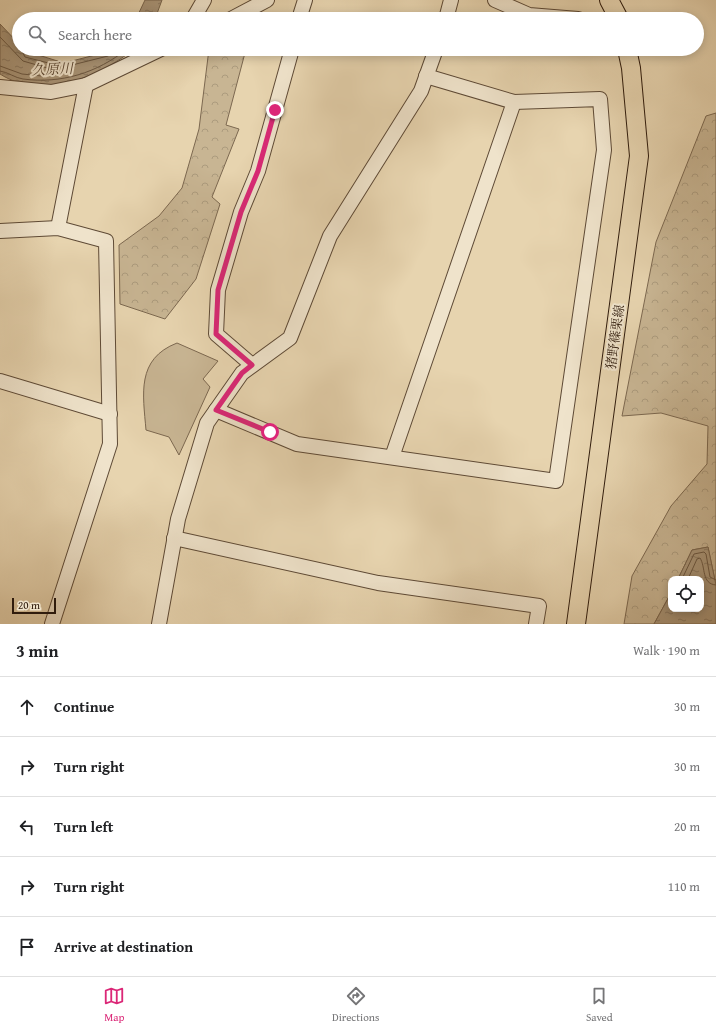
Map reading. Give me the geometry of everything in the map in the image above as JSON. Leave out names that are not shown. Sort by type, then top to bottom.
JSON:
[{"type":"main road","points":[[609,0],[615,12]]},
{"type":"main road","name":"猪野篠栗線","points":[[576,624],[639,156],[631,68],[628,56]]},
{"type":"street","points":[[197,12],[204,0]]},
{"type":"street","points":[[244,12],[267,0]]},
{"type":"street","points":[[302,12],[305,0]]},
{"type":"street","points":[[448,12],[451,0]]},
{"type":"street","points":[[495,0],[522,12]]},
{"type":"street","points":[[0,87],[51,92],[86,85],[146,56]]},
{"type":"street","points":[[252,365],[216,334],[218,290],[241,212],[258,171],[290,56]]},
{"type":"street","points":[[159,624],[178,519],[207,423],[242,373],[290,338],[330,236],[421,91],[433,56]]},
{"type":"street","points":[[216,410],[297,444],[556,481],[604,150],[600,99],[514,102],[426,76]]},
{"type":"street","points":[[58,228],[86,85]]},
{"type":"street","points":[[392,457],[514,102]]},
{"type":"street","points":[[0,231],[58,228],[106,241],[110,444],[52,624]]},
{"type":"street","points":[[0,381],[110,414]]},
{"type":"street","points":[[174,538],[378,583],[539,606],[536,624]]},
{"type":"green space","points":[[208,56],[244,56],[226,125],[239,129],[212,197],[220,204],[196,279],[165,319],[120,304],[119,245],[159,216],[182,188],[199,129]]},
{"type":"green space","points":[[716,113],[716,585],[708,547],[692,550],[679,576],[668,576],[668,598],[654,624],[624,624],[632,576],[671,506],[707,464],[708,426],[661,413],[622,416],[656,242],[706,116]]},
{"type":"green space","points":[[177,343],[218,361],[203,379],[210,387],[179,455],[169,437],[146,430],[144,403],[145,379],[148,368],[154,358],[164,350]]},
{"type":"water","points":[[145,0],[162,0],[158,12],[139,12]]},
{"type":"water","name":"久原川","points":[[0,24],[12,37],[12,56],[42,56],[64,63],[91,56],[124,56],[104,69],[87,76],[70,82],[52,85],[34,85],[16,82],[0,74]]},
{"type":"water","points":[[708,547],[716,585],[716,624],[654,624],[668,598],[668,612],[704,612],[704,576],[679,576],[692,550]]},
{"type":"route","points":[[270,432],[216,410],[242,373],[252,365],[216,334],[218,290],[241,212],[258,171],[275,110]]}]
